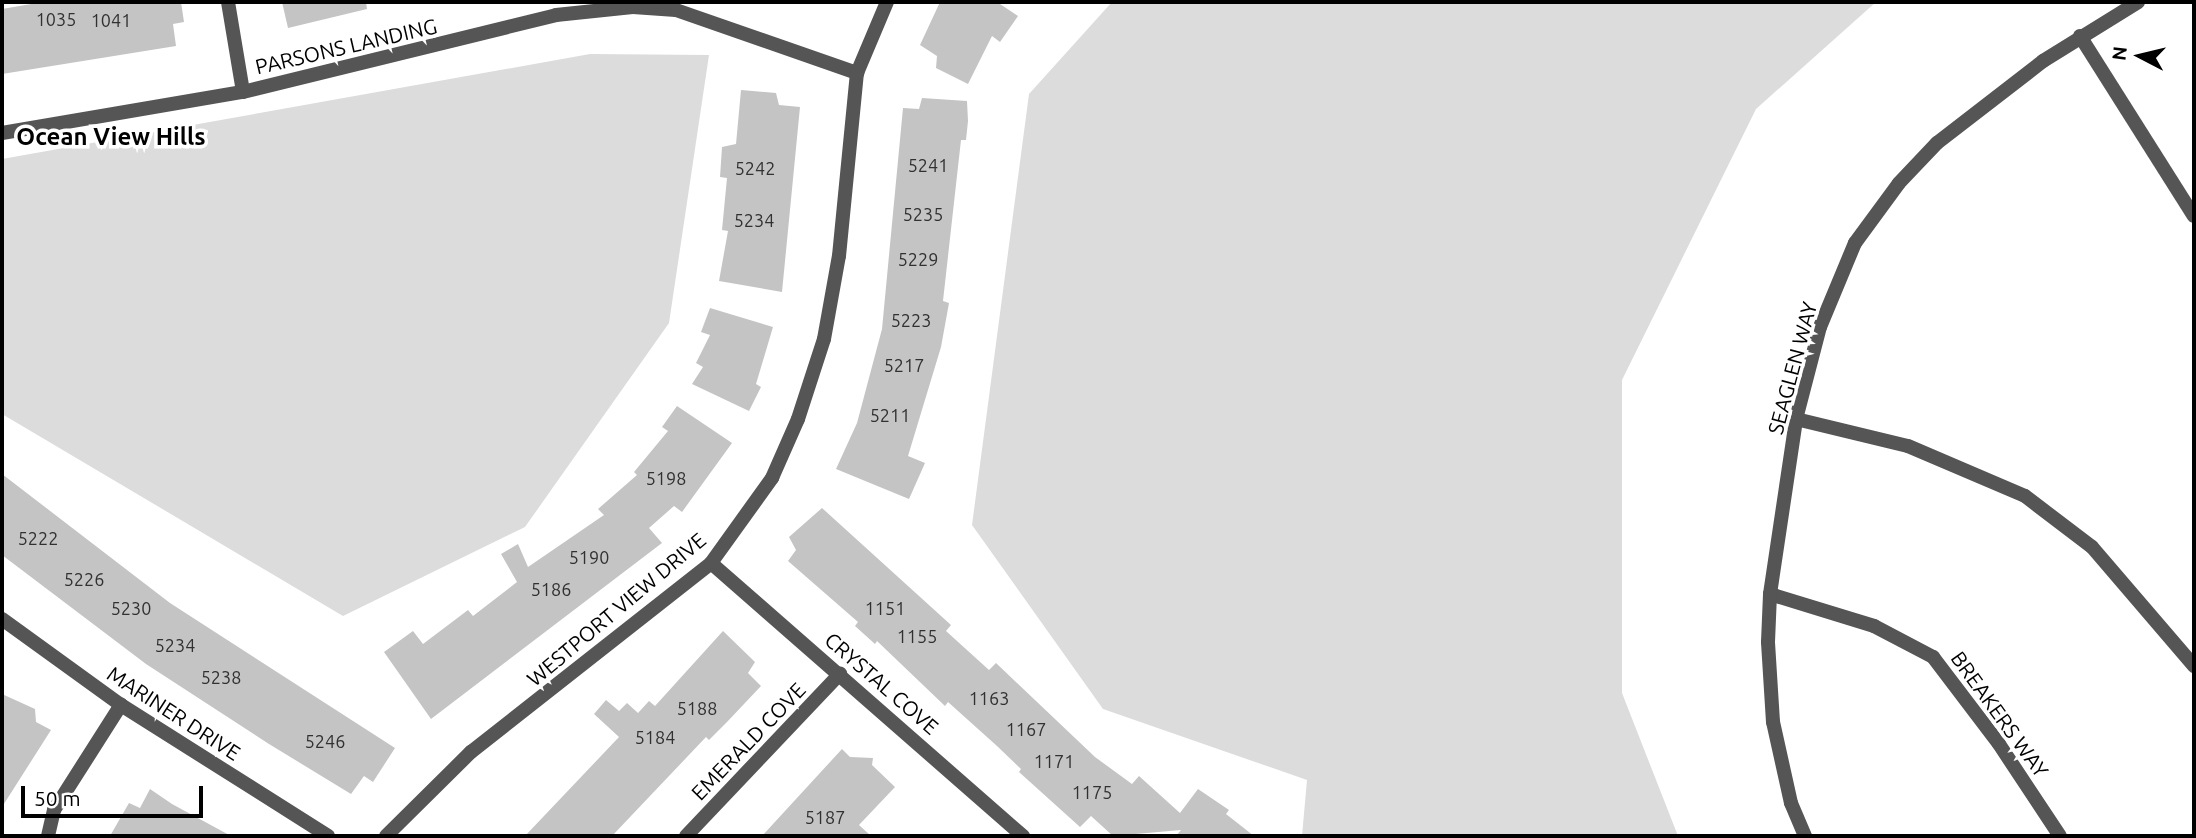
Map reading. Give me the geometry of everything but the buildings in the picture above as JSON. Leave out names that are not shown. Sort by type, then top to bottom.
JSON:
[{"type":"street","points":[[228,2],[243,92]]},
{"type":"street","name":"WESTPORT VIEW DRIVE","points":[[386,836],[471,752],[711,563],[772,478],[818,360],[839,256],[857,73],[887,2]]},
{"type":"street","name":"SEAGLEN WAY","points":[[1805,836],[1791,803],[1773,722],[1770,594],[1796,419],[1820,327],[1855,243],[1899,183],[1953,128],[2080,36],[2138,2]]},
{"type":"street","name":"PARSONS LANDING","points":[[2,133],[243,92],[556,15],[633,7],[676,10],[857,73]]},
{"type":"street","points":[[2080,36],[2194,216]]},
{"type":"street","points":[[1796,419],[1908,446],[2025,496],[2092,547],[2194,666]]},
{"type":"street","name":"CRYSTAL COVE","points":[[711,563],[1023,836]]},
{"type":"street","name":"BREAKERS WAY","points":[[1770,594],[1874,626],[1933,657],[2000,744],[2060,836]]},
{"type":"street","name":"MARINER DRIVE","points":[[2,619],[121,705],[328,836]]},
{"type":"street","name":"EMERALD COVE","points":[[686,836],[841,674]]},
{"type":"street","points":[[48,836],[54,810],[121,705]]},
{"type":"shaded area","points":[[1112,2],[1876,2],[1756,109],[1622,380],[1622,693],[1678,836],[1302,836],[1307,780],[1103,709],[972,525],[1029,94]]},
{"type":"shaded area","points":[[590,54],[709,55],[669,323],[525,527],[343,616],[2,414],[2,159]]},
{"type":"district","name":"Ocean View Hills","points":[[111,137]]}]
